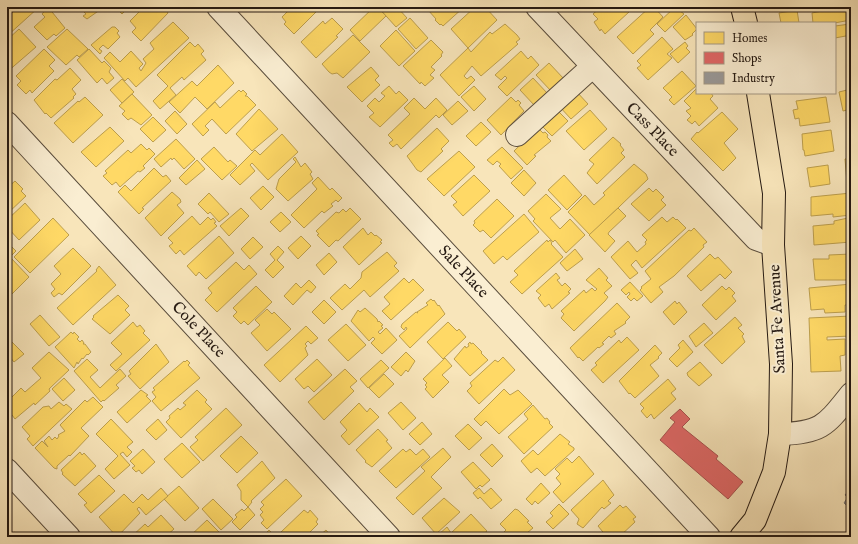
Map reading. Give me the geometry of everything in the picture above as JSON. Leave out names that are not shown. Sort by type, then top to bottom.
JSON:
[{"type":"main road","points":[[742,7],[746,22]]},
{"type":"main road","name":"Santa Fe Avenue","points":[[741,537],[755,520],[774,472],[780,434],[781,364],[773,245],[774,193],[758,94]]},
{"type":"street","name":"Sale Place","points":[[218,7],[709,537]]},
{"type":"street","name":"Cass Place","points":[[537,7],[756,239],[773,245]]},
{"type":"street","points":[[517,135],[592,67]]},
{"type":"street","name":"Cole Place","points":[[7,123],[389,537]]},
{"type":"street","points":[[780,434],[802,434],[818,429],[829,421],[851,394]]},
{"type":"street","points":[[7,470],[69,537]]},
{"type":"building: Homes","points":[[18,7],[38,8],[7,36],[7,12],[9,10],[12,13]]},
{"type":"building: Homes","points":[[48,7],[65,28],[56,36],[54,34],[47,40],[34,27],[45,17],[42,14]]},
{"type":"building: Homes","points":[[88,7],[104,7],[87,19],[83,16],[86,14],[83,11]]},
{"type":"building: Homes","points":[[115,7],[129,7],[122,14]]},
{"type":"building: Homes","points":[[144,7],[165,7],[168,13],[141,41],[132,32],[136,28],[130,21]]},
{"type":"building: Homes","points":[[292,7],[321,7],[294,34],[284,24],[286,22],[282,17]]},
{"type":"building: Homes","points":[[374,7],[377,7],[386,16],[360,41],[350,30]]},
{"type":"building: Homes","points":[[378,7],[397,7],[407,18],[396,27]]},
{"type":"building: Homes","points":[[432,7],[464,7],[443,26],[435,20],[436,19],[428,10]]},
{"type":"building: Homes","points":[[475,7],[485,7],[497,20],[468,48],[451,29]]},
{"type":"building: Homes","points":[[601,7],[626,7],[629,12],[605,34],[601,29],[600,31],[594,22],[598,19],[593,14]]},
{"type":"building: Homes","points":[[650,7],[654,7],[663,17],[650,30],[654,34],[633,54],[617,37]]},
{"type":"building: Homes","points":[[675,7],[684,14],[665,32],[657,24]]},
{"type":"building: Homes","points":[[826,7],[851,7],[851,20],[836,23],[813,22],[812,13],[827,10]]},
{"type":"building: Homes","points":[[797,10],[799,22],[781,22],[779,13]]},
{"type":"building: Homes","points":[[686,15],[696,28],[696,30],[692,34],[693,35],[685,40],[673,27]]},
{"type":"building: Homes","points":[[332,18],[343,29],[336,36],[338,37],[316,58],[301,42],[323,21],[325,24]]},
{"type":"building: Homes","points":[[410,18],[428,38],[416,49],[398,29]]},
{"type":"building: Homes","points":[[173,22],[189,38],[136,87],[128,78],[125,81],[104,58],[110,52],[120,62],[131,51],[143,64],[139,68],[141,71],[146,63],[143,59],[154,49],[150,43]]},
{"type":"building: Homes","points":[[505,24],[520,39],[516,42],[518,44],[481,76],[472,66],[464,76],[467,79],[471,76],[475,80],[459,96],[440,75],[468,48],[471,52],[490,32],[492,34]]},
{"type":"building: Homes","points":[[850,24],[851,35],[836,38],[836,26]]},
{"type":"building: Homes","points":[[112,27],[115,27],[119,31],[117,33],[120,37],[108,49],[103,45],[99,49],[102,51],[100,54],[91,45]]},
{"type":"building: Homes","points":[[19,29],[36,47],[7,72],[7,40]]},
{"type":"building: Homes","points":[[67,29],[88,49],[79,57],[77,55],[66,65],[47,47]]},
{"type":"building: Homes","points":[[396,30],[415,51],[399,66],[380,46]]},
{"type":"building: Homes","points":[[353,35],[370,52],[343,78],[337,73],[332,74],[322,64]]},
{"type":"building: Homes","points":[[662,37],[673,49],[667,54],[672,58],[648,80],[637,68],[641,65],[637,61]]},
{"type":"building: Homes","points":[[431,40],[443,52],[441,55],[442,56],[431,67],[435,70],[430,75],[434,78],[425,86],[421,82],[420,84],[403,66]]},
{"type":"building: Homes","points":[[190,42],[195,47],[198,44],[204,51],[201,54],[206,60],[184,80],[182,77],[170,88],[176,95],[160,109],[153,101],[168,86],[157,75]]},
{"type":"building: Homes","points":[[685,42],[688,46],[686,48],[690,52],[678,63],[670,54]]},
{"type":"building: Homes","points":[[44,49],[55,60],[49,66],[54,71],[32,93],[30,90],[26,94],[17,85],[21,81],[16,76]]},
{"type":"building: Homes","points":[[89,49],[102,63],[104,61],[111,68],[109,72],[114,78],[107,84],[102,78],[97,83],[77,60]]},
{"type":"building: Homes","points":[[521,51],[528,59],[531,56],[539,65],[507,96],[498,87],[507,78],[505,76],[501,80],[495,75]]},
{"type":"building: Homes","points":[[549,63],[564,79],[551,91],[536,75]]},
{"type":"building: Homes","points":[[218,65],[234,83],[207,109],[195,97],[180,113],[169,102],[192,81],[197,86]]},
{"type":"building: Homes","points":[[371,67],[379,76],[375,80],[380,85],[362,102],[347,87]]},
{"type":"building: Homes","points":[[70,68],[81,80],[72,89],[76,94],[73,97],[74,98],[51,118],[46,113],[45,114],[34,100],[55,79],[57,80]]},
{"type":"building: Homes","points":[[682,71],[696,86],[674,105],[669,100],[672,97],[663,88]]},
{"type":"building: Homes","points":[[533,78],[548,94],[535,106],[520,90]]},
{"type":"building: Homes","points":[[122,79],[134,92],[122,103],[110,90]]},
{"type":"building: Homes","points":[[389,86],[396,94],[399,91],[408,100],[380,127],[369,117],[374,113],[367,106],[375,98],[379,102],[385,96],[381,93]]},
{"type":"building: Homes","points":[[474,86],[486,99],[474,111],[461,97]]},
{"type":"building: Homes","points":[[696,89],[696,94],[712,94],[713,96],[710,99],[718,108],[699,126],[695,121],[692,124],[687,120],[691,116],[686,111],[691,108],[684,101]]},
{"type":"building: Homes","points":[[851,89],[851,109],[843,111],[839,92]]},
{"type":"building: Homes","points":[[239,90],[241,92],[243,90],[247,94],[245,96],[247,96],[256,105],[226,134],[212,119],[205,126],[209,130],[203,136],[192,124],[215,102],[220,108]]},
{"type":"building: Homes","points":[[576,91],[588,104],[571,119],[559,106]]},
{"type":"building: Homes","points":[[132,94],[152,115],[141,125],[131,118],[128,120],[122,114],[125,111],[119,106]]},
{"type":"building: Homes","points":[[85,97],[103,115],[73,143],[54,123],[78,101],[79,102]]},
{"type":"building: Homes","points":[[511,97],[516,102],[518,100],[521,103],[519,105],[524,111],[501,135],[487,120]]},
{"type":"building: Homes","points":[[826,97],[830,122],[800,126],[799,118],[795,119],[793,110],[798,109],[796,101]]},
{"type":"building: Homes","points":[[414,98],[425,109],[436,98],[447,110],[439,118],[436,115],[401,149],[397,144],[393,147],[389,143],[393,140],[388,135],[410,114],[404,108]]},
{"type":"building: Homes","points":[[458,101],[468,111],[452,125],[443,115]]},
{"type":"building: Homes","points":[[259,109],[278,129],[252,151],[236,134]]},
{"type":"building: Homes","points":[[556,109],[568,121],[552,136],[540,124]]},
{"type":"building: Homes","points":[[590,110],[607,129],[584,150],[566,131]]},
{"type":"building: Homes","points":[[175,111],[187,124],[177,134],[165,121]]},
{"type":"building: Homes","points":[[722,112],[738,129],[724,143],[736,158],[723,171],[691,139],[697,132],[698,133]]},
{"type":"building: Homes","points":[[153,117],[166,130],[153,142],[140,129]]},
{"type":"building: Homes","points":[[481,122],[491,132],[476,146],[466,136]]},
{"type":"building: Homes","points":[[110,127],[124,141],[96,167],[81,152]]},
{"type":"building: Homes","points":[[437,128],[449,141],[441,149],[443,151],[421,172],[417,170],[407,156]]},
{"type":"building: Homes","points":[[538,128],[543,133],[545,132],[548,135],[547,137],[551,141],[534,155],[536,156],[527,165],[514,151]]},
{"type":"building: Homes","points":[[831,130],[834,151],[805,156],[802,134]]},
{"type":"building: Homes","points":[[282,134],[298,152],[268,180],[252,163],[250,165],[255,171],[240,185],[230,175],[255,150],[260,155]]},
{"type":"building: Homes","points":[[613,137],[621,144],[620,145],[624,150],[621,153],[625,157],[597,184],[587,173],[594,164],[589,160]]},
{"type":"building: Homes","points":[[176,139],[195,159],[184,169],[174,158],[172,160],[171,158],[161,167],[154,159]]},
{"type":"building: Homes","points":[[141,144],[147,150],[149,148],[155,154],[143,166],[145,168],[140,172],[138,171],[120,187],[116,182],[112,185],[103,176],[107,173],[105,171],[128,150],[131,153]]},
{"type":"building: Homes","points":[[214,147],[228,162],[230,160],[237,166],[222,180],[201,159]]},
{"type":"building: Homes","points":[[502,147],[523,168],[511,179],[499,166],[501,164],[497,161],[493,165],[487,160]]},
{"type":"building: Homes","points":[[459,151],[475,167],[444,196],[427,179]]},
{"type":"building: Homes","points":[[295,157],[301,167],[305,163],[312,172],[310,174],[313,179],[288,201],[276,189],[279,179],[296,162],[293,159]]},
{"type":"building: Homes","points":[[851,158],[851,183],[847,183],[845,159]]},
{"type":"building: Homes","points":[[197,160],[205,169],[186,185],[179,178]]},
{"type":"building: Homes","points":[[634,164],[646,174],[648,179],[590,235],[568,212],[585,195],[594,205],[605,195],[603,193]]},
{"type":"building: Homes","points":[[828,165],[830,184],[810,187],[807,168]]},
{"type":"building: Homes","points":[[154,168],[163,177],[166,175],[171,181],[142,208],[144,209],[139,214],[118,192],[125,185],[131,191]]},
{"type":"building: Homes","points":[[524,170],[536,183],[524,196],[511,183]]},
{"type":"building: Homes","points":[[474,175],[490,191],[463,216],[453,205],[457,202],[451,196]]},
{"type":"building: Homes","points":[[564,175],[582,195],[567,210],[548,190]]},
{"type":"building: Homes","points":[[318,177],[330,190],[332,188],[342,198],[338,202],[336,200],[331,204],[333,206],[324,213],[322,211],[304,228],[291,215],[317,189],[312,183]]},
{"type":"building: Homes","points":[[15,181],[23,189],[21,191],[26,196],[7,214],[7,188]]},
{"type":"building: Homes","points":[[263,186],[274,197],[261,210],[250,198]]},
{"type":"building: Homes","points":[[649,188],[653,192],[656,189],[664,197],[661,200],[666,205],[649,221],[631,204]]},
{"type":"building: Homes","points":[[172,192],[180,199],[181,202],[177,205],[184,213],[161,236],[145,218]]},
{"type":"building: Homes","points":[[209,193],[229,214],[219,222],[210,212],[208,214],[198,204]]},
{"type":"building: Homes","points":[[851,193],[851,215],[833,217],[833,214],[811,216],[811,197]]},
{"type":"building: Homes","points":[[546,194],[561,209],[550,218],[560,229],[570,219],[585,235],[566,253],[555,240],[553,242],[533,221],[535,219],[528,211]]},
{"type":"building: Homes","points":[[497,199],[514,216],[491,238],[483,230],[480,232],[473,225],[475,223],[474,221]]},
{"type":"building: Homes","points":[[25,203],[40,220],[19,240],[7,227],[7,220]]},
{"type":"building: Homes","points":[[241,208],[249,216],[229,236],[220,226]]},
{"type":"building: Homes","points":[[350,208],[361,219],[338,241],[336,240],[329,247],[317,235],[319,234],[316,231],[336,212],[339,213],[343,209],[346,212]]},
{"type":"building: Homes","points":[[618,208],[626,216],[609,232],[608,234],[615,241],[605,252],[589,235]]},
{"type":"building: Homes","points":[[281,212],[291,222],[280,232],[270,222]]},
{"type":"building: Homes","points":[[524,214],[539,232],[507,260],[503,256],[494,264],[483,251]]},
{"type":"building: Homes","points":[[192,216],[200,225],[208,217],[211,220],[213,218],[216,222],[214,223],[217,226],[184,255],[180,250],[176,254],[169,246],[173,243],[168,238]]},
{"type":"building: Homes","points":[[662,217],[667,222],[673,217],[686,228],[642,268],[636,260],[631,265],[638,273],[630,279],[611,257],[628,241],[637,252],[646,244],[645,242],[647,240],[642,235]]},
{"type":"building: Homes","points":[[53,218],[69,235],[30,273],[14,257]]},
{"type":"building: Homes","points":[[851,218],[851,242],[814,245],[813,226],[834,224],[834,221]]},
{"type":"building: Homes","points":[[363,228],[368,235],[371,232],[375,236],[376,235],[382,240],[380,242],[382,243],[359,265],[343,247]]},
{"type":"building: Homes","points":[[694,228],[707,242],[703,245],[704,247],[674,276],[659,287],[663,292],[651,303],[640,290],[642,288],[641,287],[651,279],[645,271],[689,230],[691,231]]},
{"type":"building: Homes","points":[[219,236],[234,253],[206,279],[199,272],[196,276],[187,266]]},
{"type":"building: Homes","points":[[301,236],[311,246],[298,259],[288,248]]},
{"type":"building: Homes","points":[[253,237],[263,247],[250,259],[241,249]]},
{"type":"building: Homes","points":[[547,240],[548,242],[550,240],[552,243],[551,244],[563,257],[522,294],[510,282],[518,275],[514,271]]},
{"type":"building: Homes","points":[[7,242],[16,251],[7,260]]},
{"type":"building: Homes","points":[[278,246],[284,252],[277,260],[284,267],[273,278],[265,270],[275,260],[270,254]]},
{"type":"building: Homes","points":[[73,248],[91,266],[62,295],[59,293],[54,297],[51,293],[55,289],[51,284],[61,274],[54,266]]},
{"type":"building: Homes","points":[[575,249],[583,259],[567,271],[560,263]]},
{"type":"building: Homes","points":[[387,252],[397,263],[394,266],[399,271],[370,297],[364,290],[342,310],[330,298],[345,284],[350,289],[361,278],[362,272]]},
{"type":"building: Homes","points":[[329,253],[337,262],[324,275],[316,265]]},
{"type":"building: Homes","points":[[710,254],[715,259],[718,257],[732,272],[725,279],[720,274],[701,291],[687,276]]},
{"type":"building: Homes","points":[[851,254],[851,280],[815,280],[813,259],[829,259],[829,255]]},
{"type":"building: Homes","points":[[11,258],[29,277],[12,294],[7,289],[7,262]]},
{"type":"building: Homes","points":[[236,262],[244,270],[249,265],[257,274],[217,312],[205,300],[212,293],[208,288]]},
{"type":"building: Homes","points":[[99,266],[116,285],[73,325],[57,308],[97,271],[96,270]]},
{"type":"building: Homes","points":[[599,268],[608,278],[606,280],[612,286],[604,293],[608,297],[574,331],[561,318],[564,314],[561,311],[584,290],[586,293],[592,288],[595,291],[597,289],[586,280]]},
{"type":"building: Homes","points":[[556,273],[560,278],[557,280],[562,286],[565,283],[571,289],[568,292],[570,293],[552,309],[549,304],[545,307],[538,298],[541,295],[536,291]]},
{"type":"building: Homes","points":[[404,278],[409,283],[413,279],[424,290],[391,320],[382,311],[390,304],[384,297]]},
{"type":"building: Homes","points":[[309,280],[316,287],[311,293],[307,290],[293,305],[284,296],[296,283],[301,288]]},
{"type":"building: Homes","points":[[630,282],[643,296],[637,301],[634,298],[631,301],[627,297],[630,294],[629,292],[626,295],[621,290]]},
{"type":"building: Homes","points":[[851,284],[851,305],[845,305],[845,312],[825,313],[824,309],[811,310],[809,288]]},
{"type":"building: Homes","points":[[256,286],[272,302],[248,325],[244,321],[241,324],[233,316],[237,312],[233,308]]},
{"type":"building: Homes","points":[[722,286],[726,290],[729,287],[735,293],[732,296],[736,301],[716,320],[702,305]]},
{"type":"building: Homes","points":[[118,295],[129,306],[125,310],[130,315],[110,334],[92,319],[94,317],[93,316]]},
{"type":"building: Homes","points":[[431,299],[433,301],[434,300],[438,306],[439,305],[445,314],[410,348],[399,336],[407,329],[406,327],[404,330],[401,327],[402,324],[416,312],[418,313],[417,312],[428,305],[426,303]]},
{"type":"building: Homes","points":[[324,300],[336,312],[324,324],[312,312]]},
{"type":"building: Homes","points":[[675,301],[677,304],[679,302],[687,312],[674,325],[663,312]]},
{"type":"building: Homes","points":[[617,303],[630,317],[625,322],[626,323],[614,331],[616,334],[611,338],[609,336],[602,343],[604,344],[599,348],[598,347],[583,361],[579,357],[578,358],[570,348]]},
{"type":"building: Homes","points":[[365,308],[377,319],[378,322],[379,321],[383,325],[381,326],[383,328],[378,332],[380,334],[386,328],[397,340],[382,354],[371,343],[375,339],[373,337],[369,341],[351,321],[358,310],[360,312]]},
{"type":"building: Homes","points":[[267,309],[272,314],[274,312],[291,329],[267,351],[251,333],[260,325],[255,320]]},
{"type":"building: Homes","points":[[40,315],[60,337],[49,346],[30,324]]},
{"type":"building: Homes","points":[[851,316],[851,336],[827,337],[827,340],[845,339],[845,355],[840,356],[841,371],[811,372],[809,318]]},
{"type":"building: Homes","points":[[735,317],[742,325],[738,328],[744,334],[742,336],[745,342],[722,364],[704,345]]},
{"type":"building: Homes","points":[[133,322],[137,327],[140,325],[145,331],[143,333],[150,340],[116,371],[110,365],[122,354],[111,343]]},
{"type":"building: Homes","points":[[448,322],[457,331],[459,329],[466,337],[443,359],[427,342]]},
{"type":"building: Homes","points":[[704,323],[713,333],[696,347],[689,336]]},
{"type":"building: Homes","points":[[346,324],[366,345],[348,361],[328,340]]},
{"type":"building: Homes","points":[[306,326],[318,338],[311,344],[308,341],[305,344],[307,346],[305,348],[308,355],[280,382],[264,365]]},
{"type":"building: Homes","points":[[71,332],[73,334],[74,332],[79,337],[77,339],[80,342],[82,340],[84,343],[83,344],[85,344],[91,352],[83,359],[82,358],[78,364],[77,362],[74,368],[55,347]]},
{"type":"building: Homes","points":[[627,337],[639,350],[603,383],[591,370],[597,365],[595,363],[619,340],[621,343]]},
{"type":"building: Homes","points":[[683,340],[693,352],[677,367],[669,359],[680,348],[678,345]]},
{"type":"building: Homes","points":[[12,342],[24,354],[14,362],[9,356],[7,358],[7,347]]},
{"type":"building: Homes","points":[[470,342],[482,352],[481,353],[488,360],[470,376],[454,359],[465,346],[466,348],[469,346],[468,344]]},
{"type":"building: Homes","points":[[156,344],[169,362],[140,389],[128,376],[131,374],[129,371]]},
{"type":"building: Homes","points":[[655,345],[662,353],[658,357],[659,358],[650,365],[659,376],[635,398],[630,393],[629,394],[619,381]]},
{"type":"building: Homes","points":[[49,352],[69,370],[35,405],[34,403],[15,419],[12,415],[8,418],[7,402],[21,388],[25,392],[41,378],[32,368]]},
{"type":"building: Homes","points":[[406,352],[415,361],[408,372],[406,370],[401,376],[391,367]]},
{"type":"building: Homes","points":[[503,357],[515,370],[479,404],[467,391],[472,386],[470,383],[495,360],[498,362]]},
{"type":"building: Homes","points":[[445,358],[452,366],[442,375],[449,382],[433,398],[425,389],[427,387],[425,385],[427,383],[423,379]]},
{"type":"building: Homes","points":[[87,359],[98,370],[90,377],[100,388],[120,369],[126,376],[116,385],[119,388],[104,401],[103,400],[101,402],[74,371]]},
{"type":"building: Homes","points":[[317,359],[332,375],[314,392],[308,386],[304,389],[295,379]]},
{"type":"building: Homes","points":[[187,360],[190,363],[188,365],[200,378],[161,411],[152,401],[156,397],[152,392],[155,390],[153,388]]},
{"type":"building: Homes","points":[[381,360],[389,368],[368,388],[360,379]]},
{"type":"building: Homes","points":[[700,362],[712,375],[699,386],[688,376],[687,373]]},
{"type":"building: Homes","points":[[345,369],[357,381],[350,387],[354,391],[324,420],[308,402]]},
{"type":"building: Homes","points":[[384,374],[394,384],[379,398],[369,388]]},
{"type":"building: Homes","points":[[64,378],[75,390],[63,401],[52,389]]},
{"type":"building: Homes","points":[[668,379],[676,389],[671,393],[676,399],[654,419],[651,414],[647,418],[641,411],[644,408],[640,404]]},
{"type":"building: Homes","points":[[504,389],[510,395],[518,390],[532,404],[499,434],[486,421],[481,426],[474,419]]},
{"type":"building: Homes","points":[[141,390],[148,395],[146,396],[151,401],[127,423],[117,412]]},
{"type":"building: Homes","points":[[197,390],[207,400],[205,402],[212,409],[181,438],[166,422],[170,418],[169,416],[178,408],[180,410],[186,405],[183,403]]},
{"type":"building: Homes","points":[[93,397],[103,407],[81,428],[89,436],[70,456],[69,455],[57,466],[57,469],[54,468],[35,448],[42,441],[48,447],[44,441],[49,436],[52,440],[55,437],[57,439],[59,436],[58,435],[65,431],[60,425],[85,400],[87,402]]},
{"type":"building: Homes","points":[[59,402],[64,406],[66,404],[72,409],[33,446],[27,439],[30,436],[22,427],[43,407],[49,406],[51,409]]},
{"type":"building: Homes","points":[[401,402],[416,418],[403,430],[388,413]]},
{"type":"building: Homes","points":[[359,403],[367,412],[370,408],[379,417],[349,445],[341,436],[347,430],[340,422]]},
{"type":"building: Homes","points":[[533,405],[545,419],[547,418],[553,427],[524,454],[508,437],[528,419],[524,414]]},
{"type":"building: Homes","points":[[226,408],[242,425],[203,461],[190,447],[198,440],[195,437]]},
{"type":"building: Homes","points":[[111,419],[133,442],[127,447],[132,452],[127,457],[123,452],[120,454],[130,465],[114,479],[105,469],[118,456],[96,434]]},
{"type":"building: Homes","points":[[158,419],[167,430],[156,440],[146,430]]},
{"type":"building: Homes","points":[[422,422],[432,434],[420,445],[409,434]]},
{"type":"building: Homes","points":[[468,424],[482,438],[469,450],[455,436]]},
{"type":"building: Homes","points":[[378,429],[388,440],[386,441],[392,448],[372,467],[365,462],[366,461],[356,450]]},
{"type":"building: Homes","points":[[560,434],[570,442],[568,444],[574,448],[574,450],[545,476],[537,468],[531,473],[521,461],[533,450],[538,455]]},
{"type":"building: Homes","points":[[241,436],[258,453],[237,473],[220,456]]},
{"type":"building: Homes","points":[[182,443],[200,462],[182,478],[164,459]]},
{"type":"building: Homes","points":[[492,444],[503,456],[492,467],[480,455]]},
{"type":"building: Homes","points":[[443,448],[451,457],[431,477],[442,488],[413,515],[396,498],[425,471],[421,467]]},
{"type":"building: Homes","points":[[143,449],[155,462],[142,474],[139,470],[136,472],[132,468],[135,466],[130,461]]},
{"type":"building: Homes","points":[[403,449],[406,452],[410,449],[416,455],[423,449],[430,457],[396,488],[379,471]]},
{"type":"building: Homes","points":[[80,452],[82,455],[84,453],[96,466],[75,486],[62,474],[63,473],[61,470]]},
{"type":"building: Homes","points":[[579,456],[594,474],[563,503],[553,492],[561,484],[556,478],[560,474],[555,469],[567,458],[572,463]]},
{"type":"building: Homes","points":[[262,461],[275,478],[251,501],[252,502],[248,507],[241,500],[241,491],[237,485]]},
{"type":"building: Homes","points":[[473,462],[490,480],[482,487],[480,485],[476,489],[461,472]]},
{"type":"building: Homes","points":[[99,475],[115,491],[91,513],[84,505],[87,503],[78,494]]},
{"type":"building: Homes","points":[[286,479],[302,496],[267,529],[261,523],[264,520],[260,515],[263,512],[260,509],[264,505],[261,502]]},
{"type":"building: Homes","points":[[603,480],[614,495],[608,501],[611,503],[604,509],[602,507],[583,528],[577,524],[579,519],[571,510]]},
{"type":"building: Homes","points":[[541,483],[550,493],[538,504],[535,501],[532,505],[526,499]]},
{"type":"building: Homes","points":[[179,486],[199,508],[185,521],[164,499]]},
{"type":"building: Homes","points":[[161,488],[168,496],[146,515],[139,507],[137,509],[140,513],[117,537],[99,517],[124,494],[133,503],[142,494],[148,500]]},
{"type":"building: Homes","points":[[479,488],[484,494],[491,488],[502,500],[491,509],[480,497],[478,499],[473,493]]},
{"type":"building: Homes","points":[[444,498],[460,512],[436,534],[422,518]]},
{"type":"building: Homes","points":[[213,499],[233,519],[221,530],[202,509]]},
{"type":"building: Homes","points":[[559,504],[569,514],[553,529],[546,522],[553,516],[550,513]]},
{"type":"building: Homes","points":[[620,505],[623,508],[626,506],[636,517],[633,519],[635,522],[619,537],[607,537],[598,526]]},
{"type":"building: Homes","points":[[248,507],[255,515],[240,530],[232,522],[237,517],[235,515],[242,509],[244,511]]},
{"type":"building: Homes","points":[[515,509],[529,521],[527,522],[533,528],[522,537],[508,537],[504,532],[506,530],[500,524]]},
{"type":"building: Homes","points":[[304,510],[308,513],[310,510],[318,519],[316,522],[318,524],[305,537],[286,537],[281,532]]},
{"type":"building: Homes","points":[[471,514],[487,531],[480,537],[440,537],[438,535],[447,527],[451,533]]},
{"type":"building: Homes","points":[[161,515],[174,529],[165,537],[131,537],[145,524],[148,527]]},
{"type":"building: Homes","points":[[207,520],[219,532],[214,537],[189,537]]},
{"type":"building: Homes","points":[[8,528],[13,533],[15,532],[20,537],[7,537]]},
{"type":"building: Homes","points":[[269,530],[276,537],[262,537]]},
{"type":"building: Homes","points":[[326,530],[332,537],[318,537]]},
{"type":"building: Shops","points":[[680,409],[690,419],[682,427],[718,456],[716,459],[743,482],[728,499],[660,440],[675,422],[670,418]]},
{"type":"building: Industry","points":[[851,488],[851,509],[844,503],[848,497],[845,495]]},
{"type":"building: Industry","points":[[851,526],[851,537],[842,537]]}]
